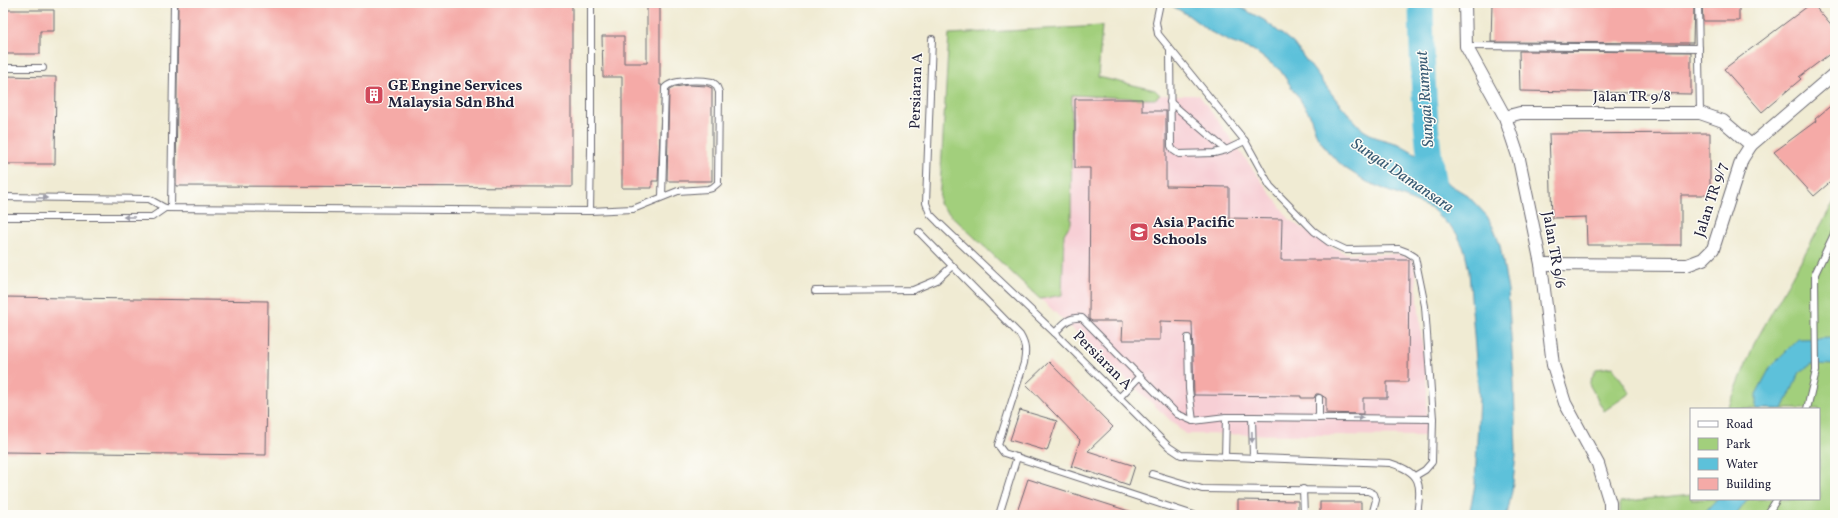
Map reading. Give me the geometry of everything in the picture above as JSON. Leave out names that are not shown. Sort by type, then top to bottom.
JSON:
[{"type":"street","name":"Jalan TR 9/6","points":[[1465,3],[1466,46],[1504,117],[1519,159],[1540,264],[1553,365],[1564,402],[1598,464],[1610,509]]},
{"type":"street","name":"Jalan TR 9/7","points":[[1540,264],[1687,264],[1704,260],[1713,249],[1742,159],[1751,145],[1835,73]]},
{"type":"street","name":"Jalan TR 9/8","points":[[1504,117],[1520,113],[1700,113],[1723,121],[1751,145]]},
{"type":"lane","points":[[168,208],[174,3]]},
{"type":"lane","points":[[590,211],[592,150],[591,3]]},
{"type":"lane","points":[[1160,3],[1156,27],[1158,34],[1245,141],[1270,186],[1314,231],[1329,242],[1346,250],[1399,249],[1415,257],[1425,306],[1433,419],[1432,462],[1425,470],[1415,476],[1418,482],[1420,496],[1417,515]]},
{"type":"lane","points":[[1698,3],[1700,113]]},
{"type":"lane","name":"Persiaran A","points":[[932,39],[926,204],[930,214],[1055,333],[1169,447],[1181,455],[1390,463],[1406,468],[1415,476]]},
{"type":"lane","points":[[1466,46],[1699,48]]},
{"type":"lane","points":[[1170,50],[1171,146],[1173,150],[1179,154],[1214,153],[1226,150],[1245,141]]},
{"type":"lane","points":[[3,68],[43,68]]},
{"type":"lane","points":[[3,197],[149,199],[168,208],[590,211],[633,209],[678,191],[712,188],[718,183],[719,92],[716,84],[712,82],[674,82],[667,84],[665,88],[662,197]]},
{"type":"lane","points":[[1170,102],[1226,150]]},
{"type":"lane","points":[[3,217],[152,217],[168,208]]},
{"type":"lane","points":[[918,232],[1020,335],[1024,343],[1026,352],[1024,363],[998,445],[1004,453],[1194,515]]},
{"type":"lane","points":[[1807,408],[1816,371],[1817,337],[1815,274],[1835,232]]},
{"type":"lane","points":[[815,291],[913,290],[937,280],[952,266]]},
{"type":"lane","points":[[1055,333],[1068,319],[1075,317],[1082,318],[1177,414],[1193,421],[1226,417],[1433,419]]},
{"type":"lane","points":[[1188,338],[1189,388],[1193,421]]},
{"type":"lane","points":[[1120,397],[1140,376]]},
{"type":"lane","points":[[1319,398],[1319,418]]},
{"type":"lane","points":[[1226,417],[1226,457]]},
{"type":"lane","points":[[1252,417],[1252,458]]},
{"type":"lane","points":[[999,515],[1017,457]]},
{"type":"lane","points":[[1152,474],[1202,489],[1303,489],[1368,491],[1374,494],[1376,500],[1372,515]]},
{"type":"lane","points":[[1303,489],[1304,515]]},
{"type":"lane","points":[[1767,515],[1776,500]]},
{"type":"shaded area","name":"Asia Pacific Schools","points":[[1102,26],[1098,77],[1155,90],[1160,95],[1199,95],[1290,220],[1326,244],[1345,253],[1399,254],[1414,260],[1427,390],[1427,436],[1185,434],[939,204],[949,34]]},
{"type":"green space","points":[[1102,26],[1098,77],[1155,90],[1160,95],[1155,99],[1148,99],[1072,95],[1071,223],[1064,234],[1062,295],[1040,299],[939,204],[949,34]]},
{"type":"green space","points":[[1835,200],[1835,515],[1620,515],[1620,502],[1690,494],[1690,500],[1820,500],[1820,408],[1728,408],[1754,344]]},
{"type":"green space","points":[[1613,367],[1630,393],[1604,411],[1589,384],[1596,369]]},
{"type":"water","name":"Sungai Damansara","points":[[1167,3],[1232,3],[1264,20],[1293,43],[1338,102],[1363,130],[1377,138],[1399,144],[1429,161],[1442,180],[1467,195],[1487,216],[1500,245],[1508,291],[1514,383],[1516,455],[1512,491],[1507,515],[1469,515],[1475,485],[1479,398],[1469,272],[1465,251],[1457,234],[1432,209],[1367,182],[1345,168],[1329,153],[1317,136],[1309,113],[1280,70],[1253,50],[1230,42],[1209,31],[1188,15]]},
{"type":"water","points":[[1835,338],[1835,365],[1812,364],[1800,372],[1783,408],[1756,408],[1756,394],[1771,366],[1798,339]]},
{"type":"water","points":[[1716,500],[1747,500],[1736,515],[1702,515]]},
{"type":"building","name":"GE Engine Services Malaysia Sdn Bhd","points":[[178,3],[572,3],[572,187],[176,186]]},
{"type":"building","points":[[647,3],[660,3],[660,85],[662,85],[658,181],[652,181],[652,188],[622,188],[622,77],[603,77],[602,36],[624,36],[624,63],[647,63]]},
{"type":"building","points":[[1492,3],[1694,3],[1693,43],[1491,42]]},
{"type":"building","points":[[1702,3],[1739,3],[1739,21],[1703,21]]},
{"type":"building","points":[[1812,3],[1835,30],[1835,50],[1799,77],[1801,79],[1762,112],[1724,69]]},
{"type":"building","points":[[3,10],[54,10],[54,31],[40,31],[40,54],[6,54],[6,31],[3,31]]},
{"type":"building","points":[[1519,51],[1691,52],[1691,94],[1520,91]]},
{"type":"building","points":[[3,76],[56,77],[55,164],[3,164]]},
{"type":"building","points":[[688,85],[707,86],[712,88],[712,181],[667,181],[669,90],[675,87]]},
{"type":"building","points":[[1075,99],[1142,99],[1142,111],[1166,111],[1166,186],[1229,187],[1229,218],[1282,219],[1281,260],[1409,260],[1408,382],[1387,382],[1387,398],[1363,398],[1363,414],[1326,413],[1326,398],[1319,394],[1316,394],[1314,398],[1301,398],[1301,396],[1194,395],[1192,322],[1160,321],[1160,340],[1122,340],[1123,321],[1092,321],[1089,319],[1090,168],[1075,168]]},
{"type":"building","points":[[1835,102],[1835,178],[1814,196],[1774,152],[1816,121],[1815,119]]},
{"type":"building","points":[[1710,133],[1710,195],[1681,195],[1681,245],[1587,245],[1586,217],[1552,218],[1549,134]]},
{"type":"building","points":[[3,297],[268,301],[266,455],[3,452]]},
{"type":"building","points":[[1049,362],[1113,427],[1088,451],[1135,466],[1129,485],[1072,466],[1071,467],[1080,440],[1026,384]]},
{"type":"building","points":[[1020,410],[1057,421],[1047,451],[1010,440]]},
{"type":"building","points":[[1028,479],[1135,513],[1135,515],[1016,515]]},
{"type":"building","points":[[1238,500],[1298,501],[1298,515],[1238,515]]},
{"type":"building","points":[[1320,502],[1361,502],[1361,515],[1320,515]]},
{"type":"waterway","name":"Sungai Rumput","points":[[1421,3],[1424,98],[1428,146],[1435,193]]},
{"type":"place","name":"GE Engine Services Malaysia Sdn Bhd","points":[[374,95]]},
{"type":"place","name":"Asia Pacific Schools","points":[[1139,232]]}]
